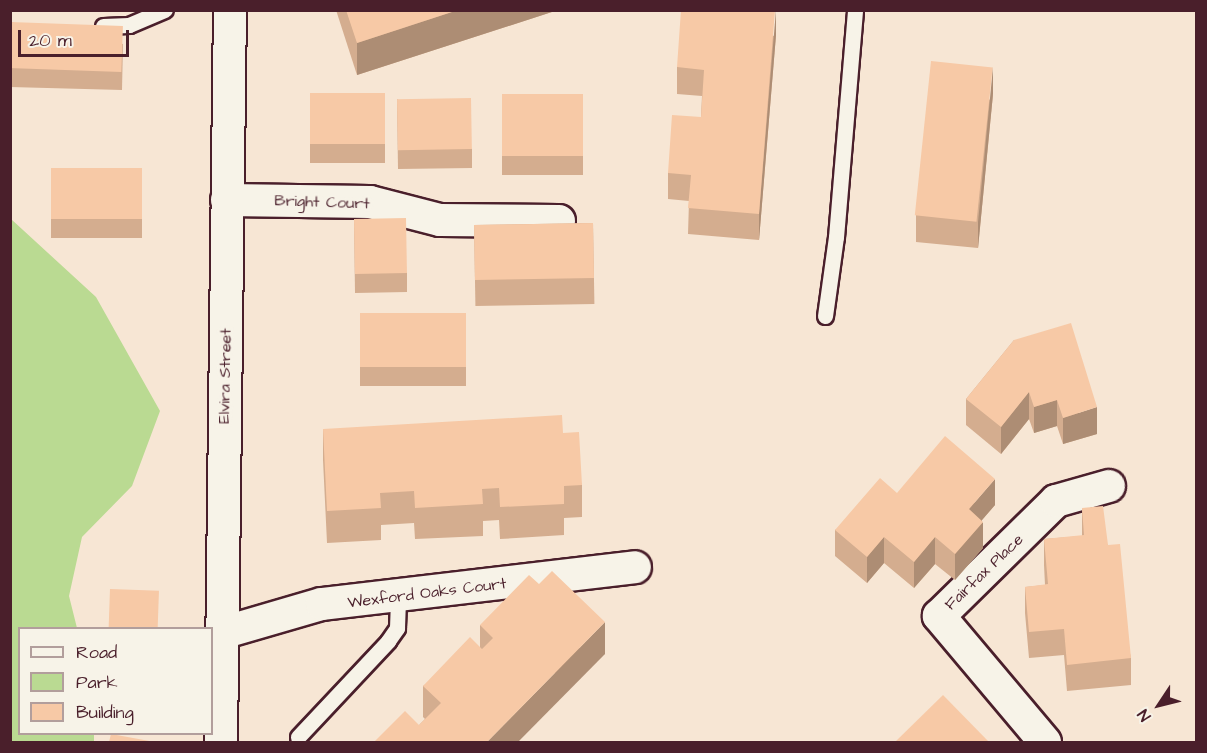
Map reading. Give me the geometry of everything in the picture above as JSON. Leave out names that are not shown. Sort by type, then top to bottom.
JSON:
[{"type":"street","name":"Elvira Street","points":[[221,742],[230,10]]},
{"type":"street","name":"Bright Court","points":[[227,200],[370,202],[440,220],[560,221]]},
{"type":"street","name":"Fairfax Place","points":[[1045,742],[939,616],[1056,501],[1109,486]]},
{"type":"street","name":"Wexford Oaks Court","points":[[222,633],[322,604],[398,597],[635,567]]},
{"type":"lane","points":[[82,27],[129,25],[165,10]]},
{"type":"lane","points":[[825,316],[836,237],[855,10]]},
{"type":"lane","points":[[298,737],[388,641],[397,628],[398,597]]},
{"type":"green space","points":[[11,219],[96,297],[160,411],[132,486],[82,537],[69,596],[77,627],[18,627],[18,735],[94,735],[94,742],[11,742]]},
{"type":"building","points":[[346,10],[458,10],[357,43]]},
{"type":"building","points":[[681,10],[775,10],[759,214],[688,208],[691,175],[668,173],[672,115],[701,117],[704,70],[677,67]]},
{"type":"building","points":[[10,22],[123,26],[121,72],[10,68]]},
{"type":"building","points":[[931,61],[993,67],[976,222],[915,215]]},
{"type":"building","points":[[310,93],[385,93],[385,144],[310,144]]},
{"type":"building","points":[[502,94],[583,94],[583,156],[502,156]]},
{"type":"building","points":[[471,98],[472,149],[398,150],[397,99]]},
{"type":"building","points":[[51,168],[142,168],[142,219],[51,219]]},
{"type":"building","points":[[406,218],[407,273],[355,274],[354,219]]},
{"type":"building","points":[[593,223],[594,278],[475,280],[474,225]]},
{"type":"building","points":[[360,313],[466,313],[466,367],[360,367]]},
{"type":"building","points":[[1071,323],[1097,407],[1063,418],[1057,400],[1034,407],[1029,392],[1001,427],[966,399],[1014,340]]},
{"type":"building","points":[[562,415],[563,433],[579,432],[582,485],[564,486],[564,504],[500,507],[499,488],[482,489],[483,504],[415,508],[414,491],[380,493],[381,508],[327,511],[323,429]]},
{"type":"building","points":[[945,436],[995,479],[969,509],[983,522],[955,554],[935,537],[914,562],[884,537],[867,557],[835,530],[880,478],[897,493]]},
{"type":"building","points":[[1103,506],[1108,545],[1120,544],[1131,658],[1067,665],[1064,629],[1029,632],[1025,587],[1048,584],[1044,539],[1084,535],[1082,508]]},
{"type":"building","points":[[552,571],[605,622],[487,742],[374,742],[405,711],[419,725],[441,703],[423,686],[470,637],[482,649],[493,638],[480,625],[529,575],[539,584]]},
{"type":"building","points":[[110,589],[159,591],[158,627],[109,627]]},
{"type":"building","points":[[943,695],[989,742],[895,742]]},
{"type":"building","points":[[111,735],[116,735],[155,742],[109,742]]}]
